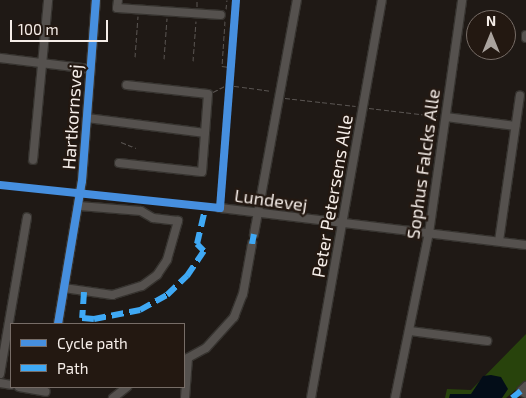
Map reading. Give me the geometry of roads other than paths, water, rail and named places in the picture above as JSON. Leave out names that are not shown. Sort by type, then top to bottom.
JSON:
[{"type":"street","points":[[33,160],[48,0]]},
{"type":"street","name":"Hartkornsvej","points":[[58,323],[79,206],[96,0]]},
{"type":"street","points":[[118,0],[117,8],[227,16]]},
{"type":"street","points":[[254,234],[297,0]]},
{"type":"street","name":"Peter Petersens Alle","points":[[311,398],[382,0]]},
{"type":"street","name":"Sophus Falcks Alle","points":[[395,398],[429,234],[462,0]]},
{"type":"street","points":[[0,58],[90,69]]},
{"type":"street","points":[[119,163],[202,172],[208,94],[126,85]]},
{"type":"street","points":[[499,241],[520,96]]},
{"type":"street","points":[[446,117],[515,126]]},
{"type":"street","points":[[87,118],[205,133]]},
{"type":"street","points":[[64,288],[112,295],[142,286],[157,275],[167,260],[176,233],[178,221],[153,218],[141,211],[79,206]]},
{"type":"street","name":"Lundevej","points":[[220,208],[526,245]]},
{"type":"street","points":[[0,374],[27,217]]},
{"type":"street","points":[[185,398],[186,359],[211,343],[234,317],[243,294],[252,244]]},
{"type":"street","points":[[410,331],[488,341]]},
{"type":"street","points":[[24,388],[46,392]]},
{"type":"street","points":[[114,398],[126,388]]}]
